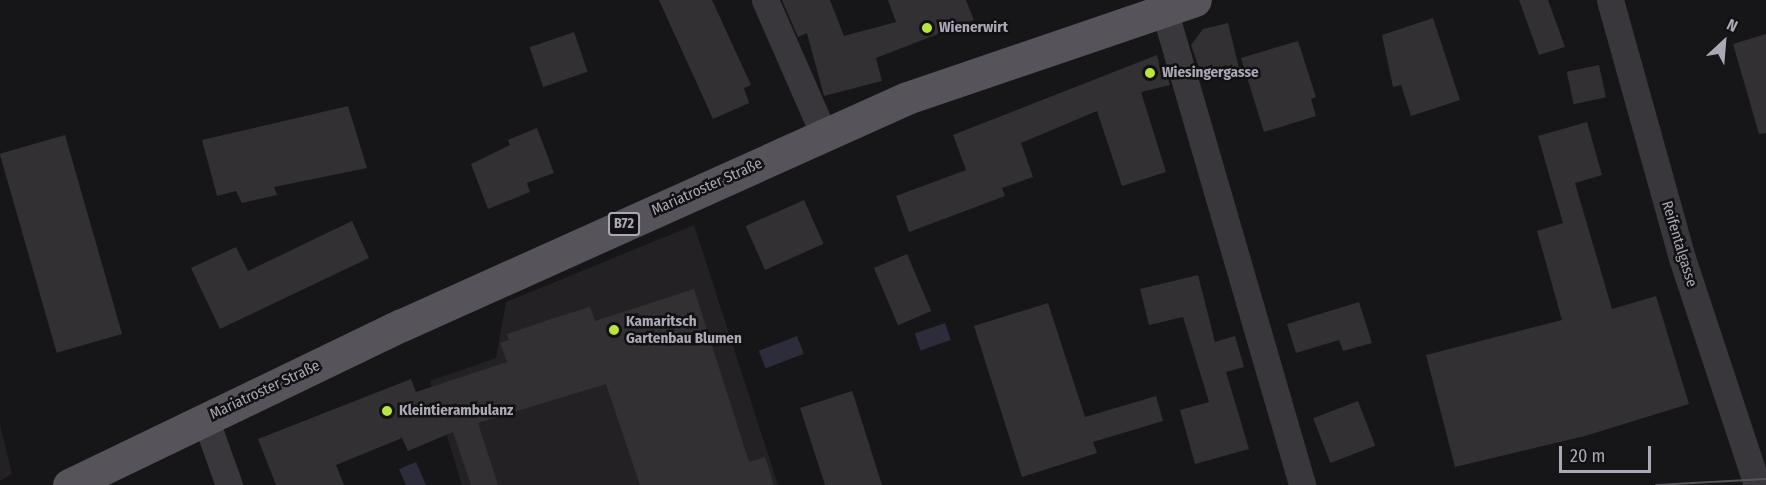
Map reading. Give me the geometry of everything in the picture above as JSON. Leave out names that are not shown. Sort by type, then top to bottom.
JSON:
[{"type":"main road","name":"Mariatroster Straße","points":[[69,485],[205,418],[907,98],[1195,0]]},
{"type":"street","points":[[765,0],[824,135]]},
{"type":"street","name":"Reifentalgasse","points":[[1610,0],[1682,258],[1757,453],[1757,485]]},
{"type":"street","points":[[1164,9],[1302,485]]},
{"type":"street","points":[[205,418],[229,485]]},
{"type":"shaded area","name":"Kamaritsch Gartenbau Blumen","points":[[694,225],[778,485],[462,485],[430,381],[496,358],[506,302]]},
{"type":"shaded area","points":[[945,323],[951,340],[921,350],[915,333]]},
{"type":"shaded area","points":[[797,336],[804,354],[766,368],[759,351]]},
{"type":"shaded area","points":[[0,424],[12,474],[0,481]]},
{"type":"shaded area","points":[[416,462],[426,485],[406,485],[399,469]]},
{"type":"building","points":[[659,0],[712,0],[751,85],[744,88],[749,103],[713,119]]},
{"type":"building","points":[[782,0],[830,0],[844,36],[896,22],[888,0],[966,0],[974,20],[876,58],[882,81],[824,96],[807,33],[798,37]]},
{"type":"building","points":[[1519,0],[1548,0],[1565,47],[1539,55]]},
{"type":"building","points":[[1433,18],[1460,100],[1411,116],[1401,85],[1393,87],[1382,35]]},
{"type":"building","points":[[1228,23],[1240,72],[1204,82],[1191,45],[1203,29]]},
{"type":"building","points":[[574,32],[588,72],[543,87],[530,47]]},
{"type":"building","points":[[1766,34],[1766,133],[1759,134],[1733,44]]},
{"type":"building","points":[[1298,41],[1316,97],[1311,99],[1316,116],[1264,132],[1241,58]]},
{"type":"building","points":[[1157,55],[1163,79],[1167,75],[1170,85],[1141,92],[1166,172],[1122,186],[1097,111],[1021,143],[1033,177],[1002,188],[1005,196],[909,232],[896,196],[966,170],[953,135]]},
{"type":"building","points":[[1599,65],[1606,97],[1574,104],[1567,72]]},
{"type":"building","points":[[348,106],[367,168],[274,187],[277,195],[242,203],[236,191],[217,196],[202,140]]},
{"type":"building","points":[[1587,122],[1602,175],[1575,183],[1612,309],[1656,296],[1689,404],[1585,436],[1455,467],[1426,355],[1562,320],[1537,231],[1563,223],[1538,136]]},
{"type":"building","points":[[537,128],[554,173],[527,183],[530,192],[488,209],[471,164],[510,145],[508,140]]},
{"type":"building","points":[[65,135],[122,334],[57,353],[0,154]]},
{"type":"building","points":[[804,200],[824,244],[765,270],[746,226]]},
{"type":"building","points":[[352,221],[369,258],[220,329],[191,268],[236,247],[248,271]]},
{"type":"building","points":[[907,254],[931,311],[898,325],[874,268]]},
{"type":"building","points":[[1198,275],[1215,342],[1235,336],[1244,367],[1226,372],[1249,449],[1195,464],[1180,410],[1209,402],[1183,317],[1149,325],[1140,289]]},
{"type":"building","points":[[694,289],[749,462],[765,457],[774,485],[640,485],[606,384],[478,423],[498,485],[471,485],[453,432],[408,451],[402,438],[336,465],[344,485],[276,485],[258,439],[411,379],[416,392],[507,362],[500,343],[509,340],[507,334],[590,307],[595,321]]},
{"type":"building","points":[[1359,302],[1372,343],[1343,351],[1339,340],[1296,353],[1287,324]]},
{"type":"building","points":[[1048,303],[1085,417],[1156,396],[1163,421],[1093,442],[1097,453],[1022,477],[974,326]]},
{"type":"building","points":[[852,391],[882,485],[825,485],[800,408]]},
{"type":"building","points":[[1358,401],[1375,446],[1330,463],[1313,418]]},
{"type":"tram line","points":[[1656,485],[1766,479]]},
{"type":"place","name":"Wienerwirt","points":[[927,28]]},
{"type":"place","name":"Wiesingergasse","points":[[1150,73]]},
{"type":"place","name":"Kamaritsch Gartenbau Blumen","points":[[614,330]]},
{"type":"place","name":"Kleintierambulanz","points":[[387,411]]}]
